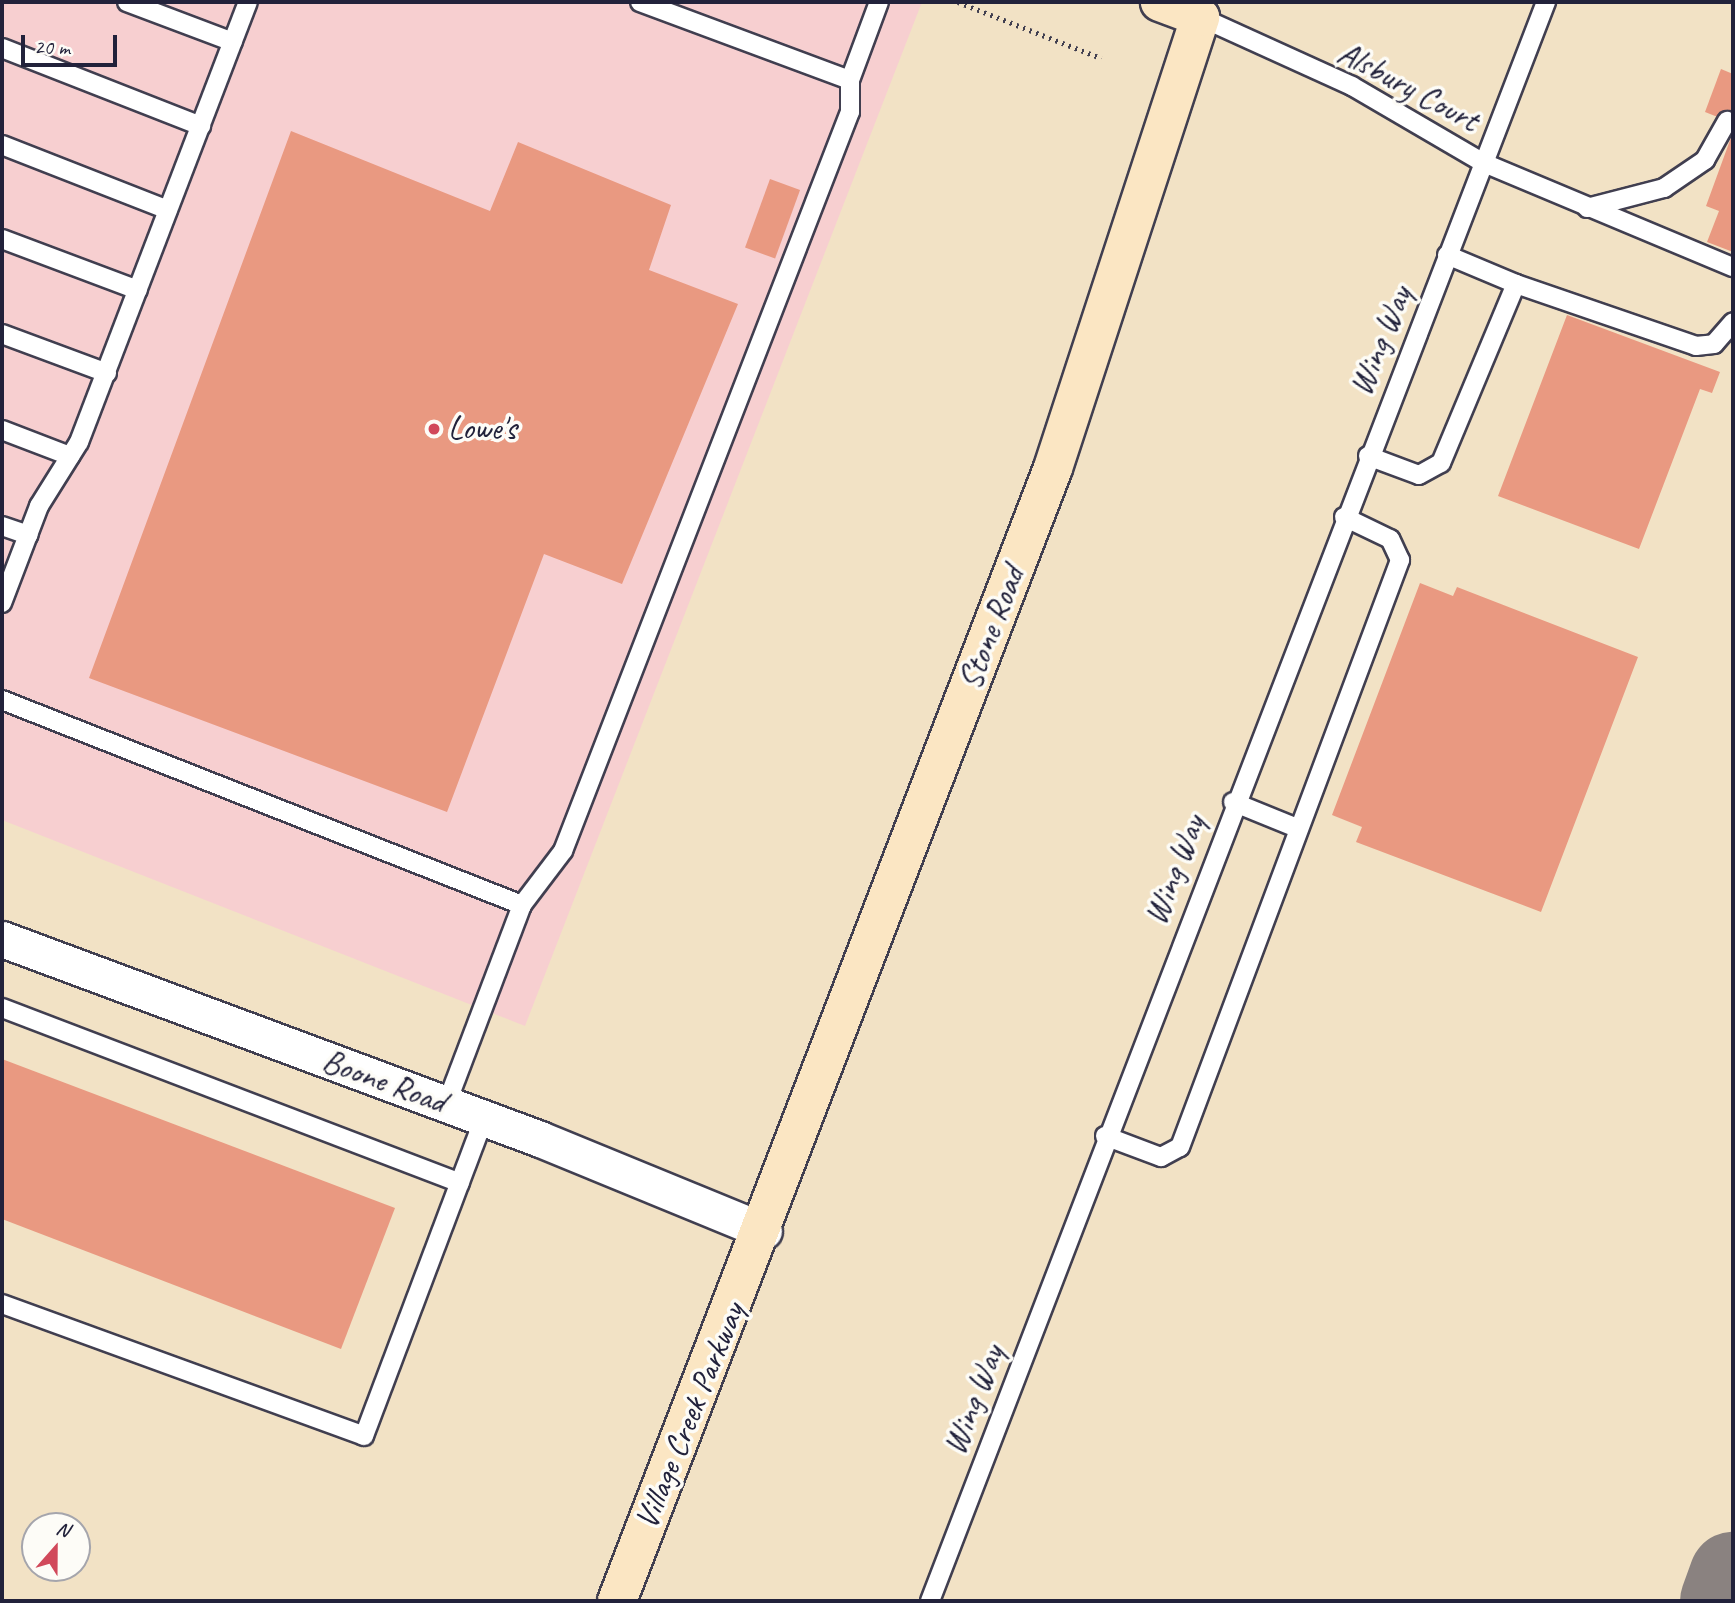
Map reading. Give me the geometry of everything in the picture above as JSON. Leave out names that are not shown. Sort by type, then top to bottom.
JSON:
[{"type":"street","points":[[1160,2],[1199,17]]},
{"type":"street","name":"Stone Road","points":[[764,1231],[1053,468],[1199,17]]},
{"type":"street","name":"Boone Road","points":[[2,939],[484,1119],[764,1231]]},
{"type":"street","name":"Village Creek Parkway","points":[[617,1601],[764,1231]]},
{"type":"lane","points":[[127,2],[233,42]]},
{"type":"lane","points":[[2,603],[28,536],[70,456],[107,373],[248,2]]},
{"type":"lane","points":[[640,2],[850,80]]},
{"type":"lane","points":[[446,1105],[522,905],[563,851],[850,112],[850,80],[879,2]]},
{"type":"lane","name":"Wing Way","points":[[930,1601],[1233,802],[1546,2]]},
{"type":"lane","name":"Alsbury Court","points":[[1199,17],[1352,86],[1484,163],[1733,267]]},
{"type":"lane","points":[[2,48],[201,126]]},
{"type":"lane","points":[[1587,208],[1664,188],[1705,160],[1727,121]]},
{"type":"lane","points":[[2,145],[168,210]]},
{"type":"lane","points":[[2,239],[138,290]]},
{"type":"lane","points":[[1447,255],[1516,284],[1696,346],[1714,344],[1733,322]]},
{"type":"lane","points":[[1368,456],[1419,475],[1441,463],[1516,284]]},
{"type":"lane","points":[[2,334],[107,373]]},
{"type":"lane","points":[[2,430],[70,456]]},
{"type":"lane","points":[[1105,1136],[1161,1157],[1180,1147],[1297,828],[1400,561],[1390,539],[1343,517]]},
{"type":"lane","points":[[2,526],[28,536]]},
{"type":"lane","points":[[2,700],[522,905]]},
{"type":"lane","points":[[1233,802],[1297,828]]},
{"type":"lane","points":[[2,1008],[460,1183]]},
{"type":"lane","points":[[2,1304],[364,1436],[484,1119]]},
{"type":"path","points":[[958,2],[1101,58]]},
{"type":"shaded area","points":[[2,2],[922,2],[525,1026],[2,820]]},
{"type":"building","points":[[1721,69],[1733,74],[1733,123],[1705,112]]},
{"type":"building","name":"Lowe's","points":[[291,131],[490,211],[518,142],[671,205],[649,270],[738,304],[622,584],[544,554],[447,812],[89,678]]},
{"type":"building","points":[[1733,132],[1733,252],[1707,242],[1719,211],[1706,206]]},
{"type":"building","points":[[770,179],[800,190],[775,259],[745,248]]},
{"type":"building","points":[[1567,315],[1720,372],[1712,393],[1700,389],[1639,549],[1498,496]]},
{"type":"building","points":[[1420,583],[1453,596],[1457,587],[1638,657],[1541,912],[1356,842],[1362,827],[1332,815]]},
{"type":"building","points":[[2,1059],[395,1208],[341,1349],[2,1219]]},
{"type":"taxiway","points":[[1724,1601],[1733,1576]]},
{"type":"place","name":"Lowe's","points":[[434,429]]}]
